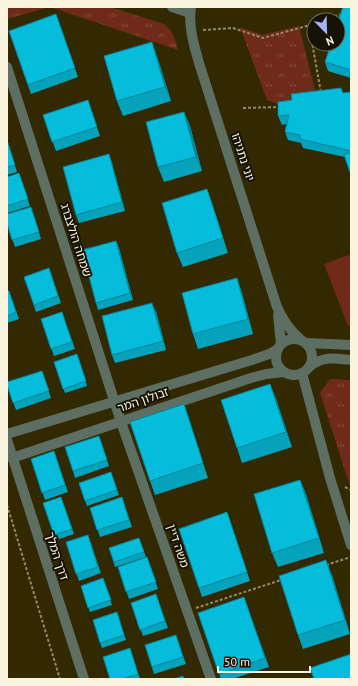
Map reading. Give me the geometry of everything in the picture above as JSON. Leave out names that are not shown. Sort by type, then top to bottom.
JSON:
[{"type":"street","points":[[172,7],[190,10]]},
{"type":"street","name":"יוני נתניהו","points":[[190,10],[192,31],[199,63],[277,307],[280,325],[279,346]]},
{"type":"street","name":"שמחה הולצברג","points":[[7,67],[121,422]]},
{"type":"street","name":"יוני נתניהו","points":[[277,307],[291,331],[304,341]]},
{"type":"street","points":[[351,345],[304,341],[296,338],[285,341],[279,346],[276,354],[279,367],[284,372],[296,375],[322,359],[351,360]]},
{"type":"street","points":[[304,341],[311,351],[312,361],[306,370],[330,478],[351,545]]},
{"type":"street","name":"זבולון המר","points":[[7,434],[252,360],[268,354],[279,346]]},
{"type":"street","name":"זבולון המר","points":[[12,458],[252,378],[271,373],[284,372]]},
{"type":"street","name":"משה דיין","points":[[121,422],[211,679]]},
{"type":"street","name":"דרך המלך","points":[[7,440],[84,679]]},
{"type":"path","points":[[192,31],[233,28],[263,38],[306,26]]},
{"type":"path","points":[[314,52],[322,98]]},
{"type":"path","points":[[243,108],[287,107]]},
{"type":"path","points":[[7,505],[60,679]]},
{"type":"path","points":[[321,567],[351,557]]},
{"type":"path","points":[[187,611],[284,579]]},
{"type":"green space","points":[[7,7],[50,7],[7,19]]},
{"type":"green space","points":[[50,7],[110,7],[164,24],[172,32],[178,50]]},
{"type":"green space","points":[[299,26],[318,102],[279,104],[267,100],[240,27],[262,35]]},
{"type":"green space","points":[[351,254],[351,324],[348,326],[324,264]]},
{"type":"green space","points":[[330,379],[351,380],[351,489],[320,393]]},
{"type":"building","points":[[343,7],[351,7],[351,70],[325,62],[328,52],[346,52],[346,12],[341,12]]},
{"type":"building","points":[[56,14],[75,68],[28,85],[9,31]]},
{"type":"building","points":[[152,42],[165,87],[117,101],[104,56]]},
{"type":"building","points":[[341,88],[343,93],[351,92],[351,151],[300,139],[300,135],[285,132],[289,115],[278,116],[278,102],[292,100],[291,94]]},
{"type":"building","points":[[88,100],[97,127],[52,142],[43,115]]},
{"type":"building","points":[[184,112],[196,157],[158,167],[146,122]]},
{"type":"building","points":[[7,140],[15,165],[7,167]]},
{"type":"building","points":[[351,152],[351,175],[344,155]]},
{"type":"building","points":[[109,154],[122,202],[76,215],[63,167]]},
{"type":"building","points":[[19,173],[28,199],[7,206],[7,177]]},
{"type":"building","points":[[207,189],[223,238],[177,253],[162,203]]},
{"type":"building","points":[[31,207],[39,232],[12,240],[7,223],[7,214]]},
{"type":"building","points":[[116,241],[130,293],[96,303],[82,250]]},
{"type":"building","points":[[49,268],[58,296],[34,305],[24,277]]},
{"type":"building","points":[[237,278],[248,319],[193,334],[182,293]]},
{"type":"building","points":[[7,291],[9,291],[16,312],[7,316]]},
{"type":"building","points":[[152,303],[163,341],[112,355],[102,316]]},
{"type":"building","points":[[62,312],[72,342],[51,349],[41,319]]},
{"type":"building","points":[[77,354],[86,381],[63,389],[54,362]]},
{"type":"building","points":[[42,371],[49,391],[13,403],[7,382]]},
{"type":"building","points":[[270,384],[286,432],[237,448],[221,400]]},
{"type":"building","points":[[184,404],[203,463],[150,481],[130,422]]},
{"type":"building","points":[[99,436],[107,460],[73,471],[65,447]]},
{"type":"building","points":[[54,451],[65,485],[42,493],[31,459]]},
{"type":"building","points":[[111,472],[117,490],[85,501],[79,483]]},
{"type":"building","points":[[300,480],[319,538],[272,553],[254,494]]},
{"type":"building","points":[[61,497],[72,529],[54,535],[43,503]]},
{"type":"building","points":[[122,497],[129,520],[97,530],[90,508]]},
{"type":"building","points":[[227,512],[247,572],[199,588],[179,529]]},
{"type":"building","points":[[88,535],[98,567],[76,574],[66,542]]},
{"type":"building","points":[[139,538],[144,552],[114,562],[109,548]]},
{"type":"building","points":[[147,557],[156,582],[126,592],[118,567]]},
{"type":"building","points":[[326,560],[345,620],[298,635],[279,576]]},
{"type":"building","points":[[103,578],[111,600],[88,608],[81,586]]},
{"type":"building","points":[[156,594],[165,621],[140,630],[131,603]]},
{"type":"building","points":[[244,597],[265,658],[219,674],[198,613]]},
{"type":"building","points":[[117,612],[124,635],[100,643],[93,620]]},
{"type":"building","points":[[176,635],[183,657],[152,667],[145,645]]},
{"type":"building","points":[[130,648],[138,674],[122,679],[110,679],[103,657]]},
{"type":"building","points":[[351,654],[351,679],[314,679],[310,668]]},
{"type":"building","points":[[183,676],[184,679],[174,679]]}]
